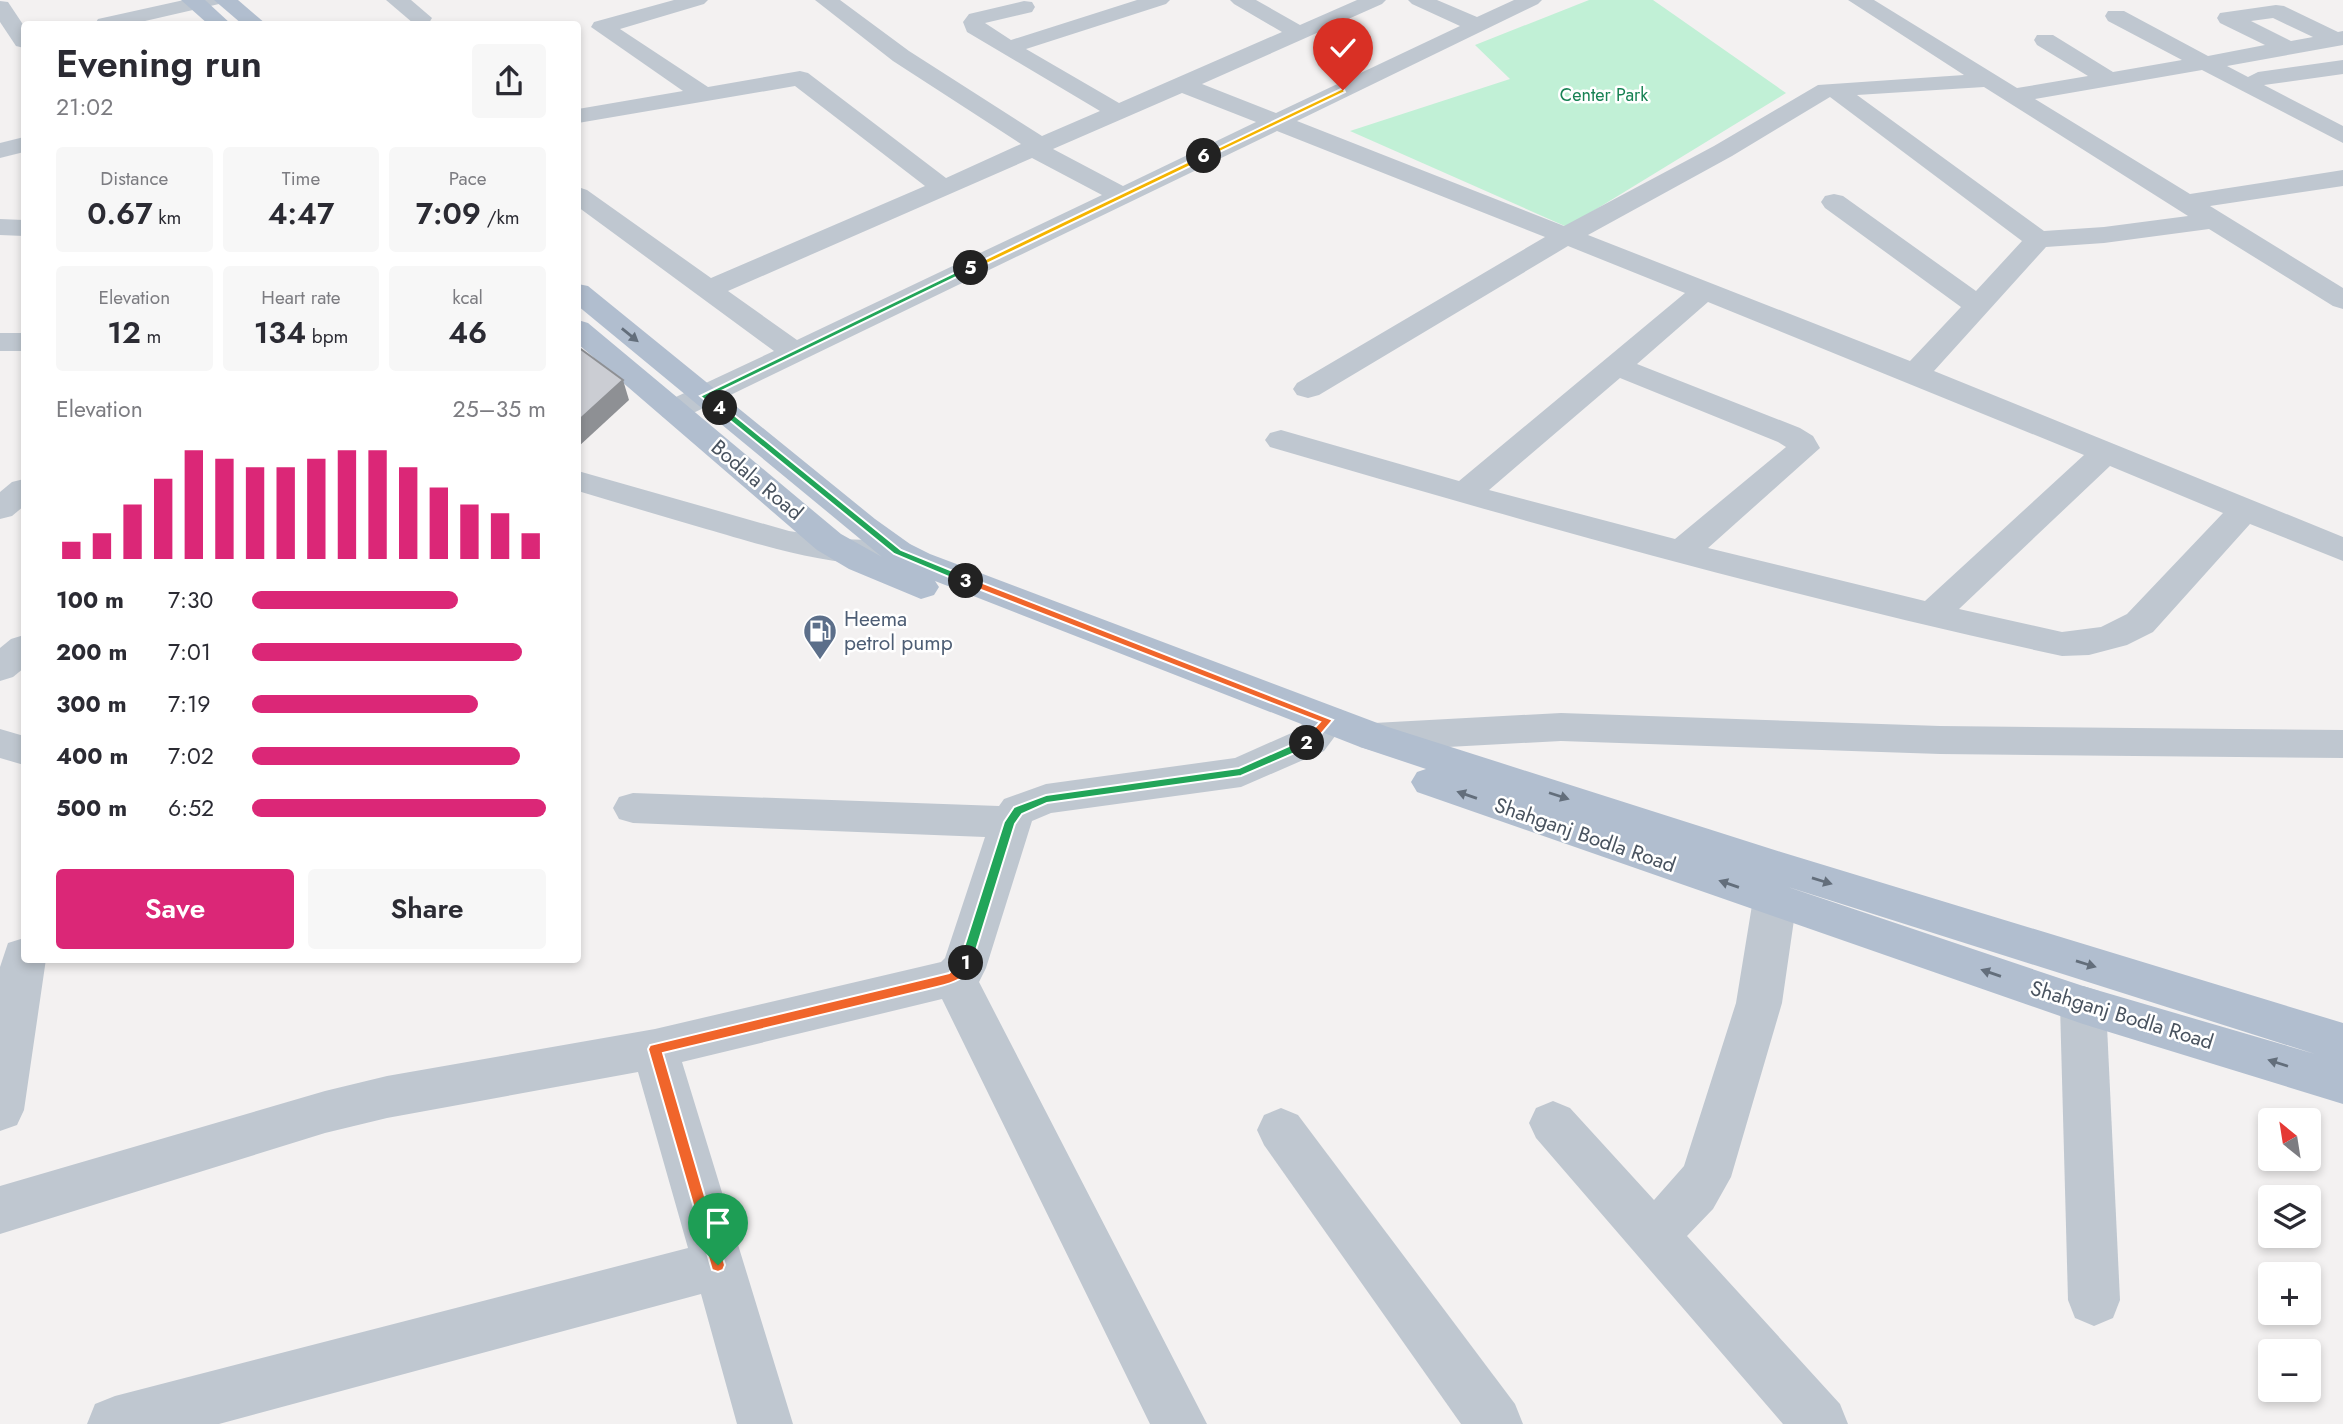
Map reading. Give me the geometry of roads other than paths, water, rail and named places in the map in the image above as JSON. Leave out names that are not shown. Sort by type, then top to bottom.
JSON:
[{"type":"main road","points":[[225,0],[251,21]]},
{"type":"main road","points":[[200,1],[217,21]]},
{"type":"main road","name":"Bodala Road","points":[[581,294],[898,552]]},
{"type":"main road","name":"Bodala Road","points":[[581,332],[840,550]]},
{"type":"main road","name":"Shahganj Bodla Road","points":[[840,550],[886,573],[1774,899],[2083,1005],[2343,1083]]},
{"type":"main road","name":"Shahganj Bodla Road","points":[[898,552],[1319,731],[1374,737],[1781,868],[2343,1043]]},
{"type":"street","points":[[397,0],[421,19]]},
{"type":"street","points":[[697,0],[602,27],[703,94]]},
{"type":"street","points":[[826,0],[901,56],[1035,146],[1123,196]]},
{"type":"street","points":[[1047,0],[1016,4],[977,19],[974,22],[975,27],[1117,111]]},
{"type":"street","points":[[1007,48],[1159,0]]},
{"type":"street","points":[[1241,0],[1301,34]]},
{"type":"street","points":[[706,290],[1375,0]]},
{"type":"street","points":[[1419,0],[1479,26]]},
{"type":"street","points":[[674,410],[1531,0]]},
{"type":"street","points":[[1859,0],[2343,300]]},
{"type":"street","points":[[2301,0],[2340,33]]},
{"type":"street","points":[[118,21],[200,1]]},
{"type":"street","points":[[0,7],[21,38]]},
{"type":"street","points":[[2288,48],[2228,18],[2276,11],[2340,33]]},
{"type":"street","points":[[2116,16],[2343,136]]},
{"type":"street","points":[[2015,95],[2288,48],[2340,33]]},
{"type":"street","points":[[2211,38],[2246,55]]},
{"type":"street","points":[[2045,40],[2108,78]]},
{"type":"street","points":[[0,49],[21,43]]},
{"type":"street","points":[[2240,81],[2342,68]]},
{"type":"street","points":[[581,115],[803,78],[943,188]]},
{"type":"street","points":[[1308,389],[1568,235],[1723,151],[1826,90],[1992,80]]},
{"type":"street","points":[[1181,84],[1706,290],[2107,451],[2343,550]]},
{"type":"street","points":[[1835,89],[2038,240],[2104,235],[2214,220]]},
{"type":"street","points":[[0,151],[21,145]]},
{"type":"street","points":[[2186,202],[2343,178]]},
{"type":"street","points":[[581,197],[795,352]]},
{"type":"street","points":[[1834,202],[1977,305]]},
{"type":"street","points":[[0,226],[21,228]]},
{"type":"street","points":[[1915,374],[2038,240]]},
{"type":"street","points":[[1464,494],[1706,290]]},
{"type":"street","points":[[0,342],[21,342]]},
{"type":"street","points":[[1616,366],[1789,435],[1802,443],[1804,448],[1681,552]]},
{"type":"street","points":[[1281,440],[1464,494],[1681,552],[2062,644],[2089,643],[2114,636],[2140,622],[2246,508]]},
{"type":"street","points":[[1932,614],[2107,451]]},
{"type":"street","points":[[0,472],[21,472]]},
{"type":"street","points":[[581,482],[787,541],[840,550],[898,552]]},
{"type":"street","points":[[0,509],[21,492]]},
{"type":"street","points":[[0,668],[21,650]]},
{"type":"street","points":[[1374,737],[1561,727],[1940,740],[2343,744]]},
{"type":"street","points":[[0,1210],[350,1106],[655,1049],[954,977],[964,968],[1010,822],[1018,810],[1046,799],[1241,772],[1319,731]]},
{"type":"street","points":[[0,743],[21,750]]},
{"type":"street","points":[[633,808],[1010,822]]},
{"type":"street","points":[[1654,1234],[1695,1193],[1706,1177],[1759,1003],[1774,899]]},
{"type":"street","points":[[0,938],[21,934]]},
{"type":"street","points":[[0,1110],[23,963]]},
{"type":"street","points":[[954,977],[1179,1424]]},
{"type":"street","points":[[2083,1005],[2094,1300]]},
{"type":"street","points":[[655,1049],[765,1424]]},
{"type":"street","points":[[1553,1123],[1820,1424]]},
{"type":"street","points":[[1281,1130],[1495,1424]]},
{"type":"street","points":[[115,1424],[718,1265]]},
{"type":"place","name":"Heema petrol pump","points":[[820,661]]},
{"type":"park label","name":"Center Park","points":[[1604,95]]}]
